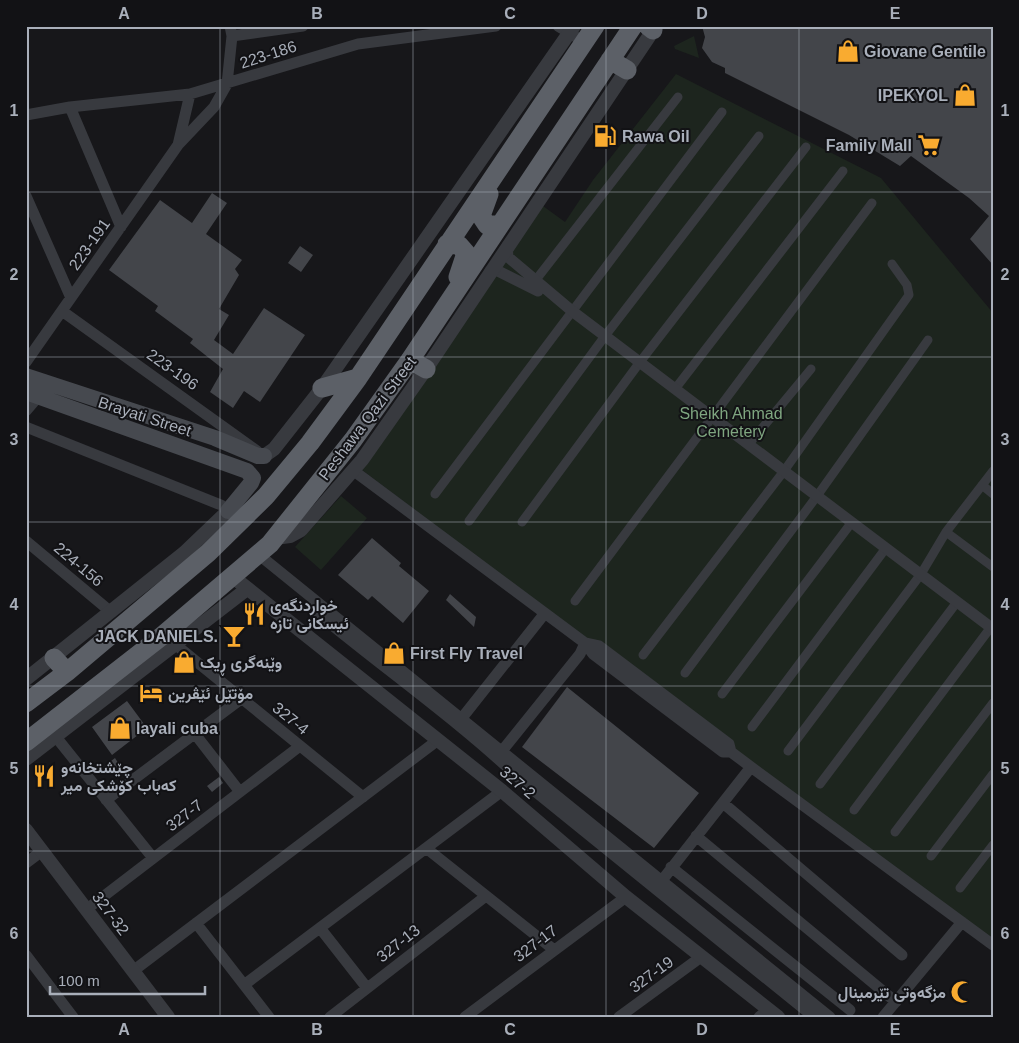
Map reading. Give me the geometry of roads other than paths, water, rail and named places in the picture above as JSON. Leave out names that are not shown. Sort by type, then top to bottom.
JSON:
[{"type":"highway","name":"Peshawa Qazi Street","points":[[26,703],[60,665],[208,553],[234,517],[266,496],[310,443],[358,378],[508,154],[577,34],[596,26]]},
{"type":"highway","name":"Peshawa Qazi Street","points":[[26,742],[240,583],[256,557],[274,538],[353,440],[418,364],[446,305],[633,26]]},
{"type":"highway","points":[[610,60],[627,70]]},
{"type":"highway","points":[[500,225],[487,225],[481,216],[508,154]]},
{"type":"highway","points":[[446,305],[465,261],[466,253],[459,245],[447,244]]},
{"type":"highway","points":[[322,388],[358,378]]},
{"type":"highway","points":[[87,714],[95,689]]},
{"type":"main road","name":"Brayati Street","points":[[26,376],[215,438],[258,456],[264,456]]},
{"type":"main road","name":"Brayati Street","points":[[32,395],[248,471],[252,478],[234,517]]},
{"type":"main road","points":[[99,418],[102,402]]},
{"type":"street","points":[[178,145],[207,117],[227,84],[231,31],[303,26]]},
{"type":"street","name":"223-186","points":[[26,115],[70,107],[190,94],[358,44],[496,26]]},
{"type":"street","points":[[264,456],[274,449],[322,388],[577,34],[558,26]]},
{"type":"street","points":[[274,538],[290,536],[301,530],[354,471],[418,364],[490,272],[627,70],[652,28]]},
{"type":"street","points":[[178,145],[190,94]]},
{"type":"street","points":[[535,281],[678,96]]},
{"type":"street","points":[[70,107],[121,227]]},
{"type":"street","points":[[435,494],[722,112]]},
{"type":"street","points":[[469,521],[605,336],[759,136]]},
{"type":"street","name":"223-191","points":[[26,362],[178,145]]},
{"type":"street","points":[[522,522],[640,362],[806,147]]},
{"type":"street","points":[[675,389],[843,171]]},
{"type":"street","points":[[26,196],[71,298]]},
{"type":"street","points":[[576,601],[872,203]]},
{"type":"street","points":[[507,246],[508,257],[572,311],[992,628],[854,810]]},
{"type":"street","points":[[643,655],[784,471],[908,295],[907,285],[892,264]]},
{"type":"street","points":[[490,272],[498,271],[526,284],[572,311]]},
{"type":"street","name":"223-196","points":[[62,311],[264,456]]},
{"type":"street","points":[[685,673],[817,496],[928,340]]},
{"type":"street","points":[[749,444],[811,368]]},
{"type":"street","points":[[26,411],[32,395]]},
{"type":"street","points":[[26,427],[221,506],[234,517],[184,552],[111,612],[60,665],[26,679]]},
{"type":"street","points":[[354,471],[585,643],[599,646],[729,744],[731,752],[993,945]]},
{"type":"street","points":[[788,751],[921,574],[946,532],[993,471]]},
{"type":"street","points":[[982,485],[993,494]]},
{"type":"street","points":[[722,694],[852,522]]},
{"type":"street","points":[[946,532],[993,567]]},
{"type":"street","name":"224-156","points":[[26,541],[111,612]]},
{"type":"street","points":[[752,727],[886,548]]},
{"type":"street","points":[[256,557],[500,754],[814,1017]]},
{"type":"street","points":[[26,759],[176,645],[240,583]]},
{"type":"street","name":"327-2","points":[[240,583],[502,791],[626,897],[769,1014]]},
{"type":"street","points":[[820,784],[957,602]]},
{"type":"street","points":[[459,722],[545,612]]},
{"type":"street","points":[[500,754],[580,654],[585,643]]},
{"type":"street","name":"327-4","points":[[176,645],[363,797]]},
{"type":"street","points":[[106,800],[241,699]]},
{"type":"street","points":[[894,832],[993,703]]},
{"type":"street","points":[[195,734],[240,792]]},
{"type":"street","points":[[56,737],[153,858]]},
{"type":"street","points":[[133,971],[438,740]]},
{"type":"street","name":"327-7","points":[[87,909],[300,746]]},
{"type":"street","points":[[658,885],[751,767]]},
{"type":"street","points":[[931,856],[993,774]]},
{"type":"street","points":[[244,985],[502,791]]},
{"type":"street","points":[[723,803],[902,955]]},
{"type":"street","name":"327-32","points":[[26,830],[168,1017]]},
{"type":"street","points":[[696,836],[896,1002]]},
{"type":"street","points":[[960,888],[993,845]]},
{"type":"street","points":[[426,848],[553,949]]},
{"type":"street","points":[[26,863],[42,851]]},
{"type":"street","points":[[671,867],[850,1010]]},
{"type":"street","points":[[658,885],[830,1017]]},
{"type":"street","name":"327-13","points":[[330,1017],[486,896]]},
{"type":"street","name":"327-17","points":[[465,1017],[553,949],[626,897]]},
{"type":"street","points":[[883,1017],[962,922]]},
{"type":"street","points":[[196,923],[269,1017]]},
{"type":"street","points":[[320,928],[367,988]]},
{"type":"street","points":[[27,957],[73,1017]]},
{"type":"street","name":"327-19","points":[[619,1017],[701,957]]},
{"type":"place","name":"Giovane Gentile","points":[[848,51]]},
{"type":"place","name":"IPEKYOL","points":[[965,95]]},
{"type":"place","name":"Rawa Oil","points":[[605,136]]},
{"type":"place","name":"Family Mall","points":[[929,145]]},
{"type":"place","name":"خواردنگەی ئیسکانی تازە","points":[[254,614]]},
{"type":"place","name":"JACK DANIELS.","points":[[234,636]]},
{"type":"place","name":"First Fly Travel","points":[[394,653]]},
{"type":"place","name":"وێنەگری ڕیک","points":[[184,662]]},
{"type":"place","name":"مۆتێل ئێڤرین","points":[[151,693]]},
{"type":"place","name":"layali cuba","points":[[120,728]]},
{"type":"place","name":"چێشتخانەو کەباب کۆشکی میر","points":[[44,776]]},
{"type":"place","name":"مزگەوتی تێرمینال","points":[[962,992]]},
{"type":"park label","name":"Sheikh Ahmad Cemetery","points":[[731,422]]}]
